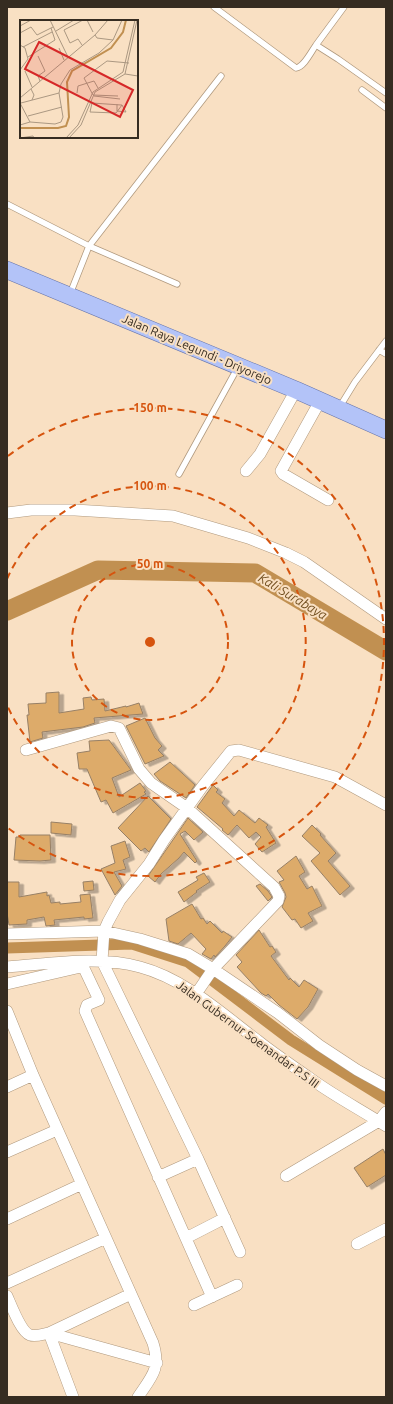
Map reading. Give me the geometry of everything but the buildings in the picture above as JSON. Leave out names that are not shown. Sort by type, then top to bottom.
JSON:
[{"type":"main road","name":"Jalan Raya Legundi - Driyorejo","points":[[7,270],[72,290],[238,366],[320,401],[341,404],[386,430]]},
{"type":"street","points":[[246,471],[260,454],[296,390]]},
{"type":"street","points":[[320,401],[281,471],[283,474],[328,500]]},
{"type":"street","points":[[7,513],[31,510],[75,510],[174,516],[248,538],[286,553],[304,562],[386,619]]},
{"type":"street","points":[[26,750],[115,726],[121,731],[139,769],[145,777],[151,783],[187,808],[274,887],[279,896],[278,902],[211,972],[198,991]]},
{"type":"street","points":[[240,1252],[198,1159],[102,958],[104,933],[120,900],[149,864],[187,808],[231,751],[239,750],[334,777],[386,806]]},
{"type":"street","points":[[7,934],[104,933],[140,939],[188,954],[211,972],[278,1013],[319,1045],[357,1070],[386,1086]]},
{"type":"street","name":"Jalan Gubernur Soenandar P.S III","points":[[7,966],[83,964],[102,958],[140,967],[168,977],[198,991],[311,1079],[343,1101],[383,1119]]},
{"type":"street","points":[[7,984],[83,964],[99,1000]]},
{"type":"street","points":[[117,992],[87,1005],[85,1011],[212,1297]]},
{"type":"street","points":[[8,1018],[153,1343],[157,1363],[138,1397]]},
{"type":"street","points":[[7,1087],[33,1075]]},
{"type":"street","points":[[286,1176],[383,1119]]},
{"type":"street","points":[[7,1152],[57,1130]]},
{"type":"street","points":[[158,1177],[198,1159]]},
{"type":"street","points":[[7,1219],[82,1184]]},
{"type":"street","points":[[186,1238],[225,1218]]},
{"type":"street","points":[[357,1244],[386,1228]]},
{"type":"street","points":[[7,1283],[106,1238]]},
{"type":"street","points":[[194,1305],[237,1285]]},
{"type":"street","points":[[7,1296],[24,1331],[29,1335],[36,1336],[49,1333],[131,1294]]},
{"type":"street","points":[[49,1333],[157,1363]]},
{"type":"street","points":[[49,1333],[73,1397]]},
{"type":"lane","points":[[214,7],[296,68],[299,68],[304,62],[344,7]]},
{"type":"lane","points":[[316,45],[386,93]]},
{"type":"lane","points":[[72,290],[89,246],[221,76]]},
{"type":"lane","points":[[362,90],[386,108]]},
{"type":"lane","points":[[7,204],[89,246],[177,284]]},
{"type":"lane","points":[[341,404],[355,382],[386,341]]},
{"type":"lane","points":[[379,350],[386,354]]},
{"type":"lane","points":[[179,474],[238,366]]},
{"type":"waterway","name":"Kali Surabaya","points":[[7,611],[98,570],[255,573],[386,651]]},
{"type":"waterway","points":[[7,948],[132,944],[188,962],[291,1040],[386,1099]]}]
